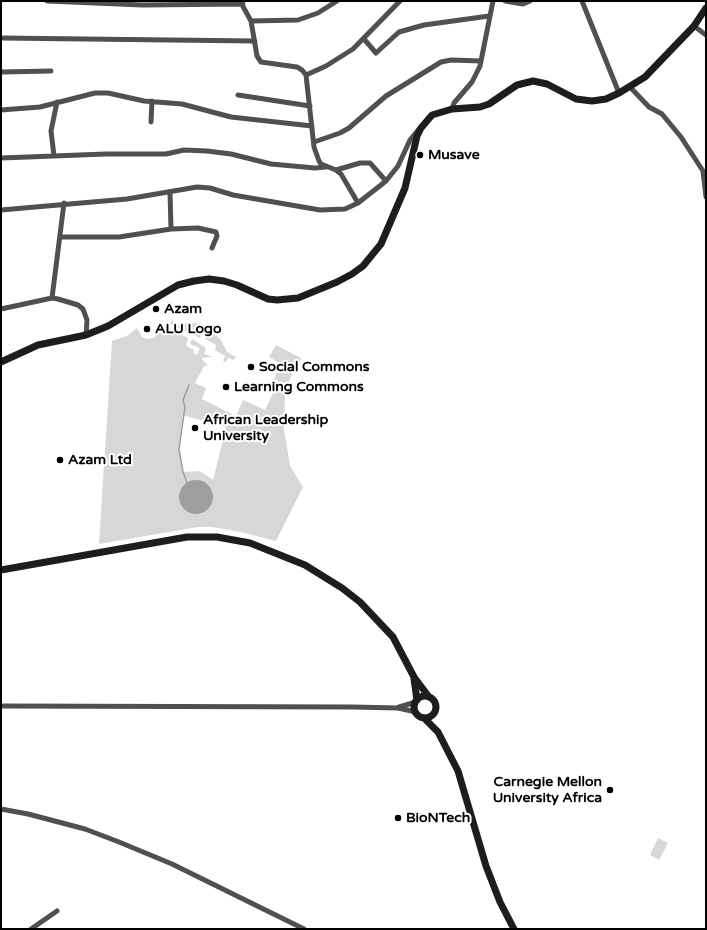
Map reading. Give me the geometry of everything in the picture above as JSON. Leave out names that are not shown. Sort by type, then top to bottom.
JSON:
[{"type":"main road","points":[[1,362],[38,345],[86,335],[108,326],[178,285],[209,279],[224,281],[237,285],[268,299],[285,300],[298,298],[314,292],[352,274],[373,255],[388,231],[405,188],[421,128],[432,115],[452,109],[480,107],[489,104],[517,85],[533,81],[548,84],[567,95],[585,101],[598,101],[619,93],[645,77],[694,26],[706,8]]},
{"type":"main road","points":[[1,570],[187,537],[206,536],[246,542],[305,564],[348,592],[368,609],[393,637],[414,677],[429,697],[434,701],[438,732]]},
{"type":"main road","points":[[414,677],[416,712],[438,732],[458,771],[486,866],[500,902],[514,929]]},
{"type":"main road","points":[[416,701],[421,697],[429,697]]},
{"type":"main road","points":[[424,718],[435,712]]},
{"type":"street","points":[[47,1],[142,5],[242,3],[251,21],[258,56],[261,62],[297,67],[306,75],[314,142],[319,161],[327,167],[336,170],[360,163],[370,163],[386,181]]},
{"type":"street","points":[[251,21],[298,20],[318,13],[337,1]]},
{"type":"street","points":[[306,75],[337,60],[364,39],[400,1]]},
{"type":"street","points":[[452,109],[454,103],[477,74],[493,1]]},
{"type":"street","points":[[505,1],[523,4],[530,1]]},
{"type":"street","points":[[582,1],[619,93]]},
{"type":"street","points":[[364,39],[376,53],[399,32],[424,25],[489,16]]},
{"type":"street","points":[[694,26],[706,35]]},
{"type":"street","points":[[1,38],[255,42]]},
{"type":"street","points":[[314,142],[340,133],[349,128],[390,93],[441,62],[451,60],[481,61]]},
{"type":"street","points":[[1,72],[51,71]]},
{"type":"street","points":[[630,87],[649,107],[662,114],[681,137],[703,171],[706,182],[706,197]]},
{"type":"street","points":[[1,110],[40,107],[95,93],[108,93],[152,101],[182,104],[231,117],[312,126]]},
{"type":"street","points":[[238,95],[310,106]]},
{"type":"street","points":[[151,122],[152,101]]},
{"type":"street","points":[[54,156],[51,131],[57,102]]},
{"type":"street","points":[[1,210],[64,203],[127,199],[197,187],[210,188],[233,195],[320,210],[345,209],[358,203],[386,181],[400,163],[410,140],[421,128]]},
{"type":"street","points":[[1,158],[166,154],[184,150],[231,154],[271,164],[315,168],[327,167]]},
{"type":"street","points":[[336,170],[358,203]]},
{"type":"street","points":[[170,192],[171,229]]},
{"type":"street","points":[[52,298],[64,203]]},
{"type":"street","points":[[60,237],[135,236],[171,229],[198,228],[214,230],[216,232],[217,236],[212,248]]},
{"type":"street","points":[[1,309],[52,298],[78,305],[83,309],[87,320],[86,335]]},
{"type":"street","points":[[398,708],[416,701]]},
{"type":"street","points":[[1,706],[398,708],[416,712]]},
{"type":"street","points":[[1,809],[57,822],[114,840],[172,864],[304,929]]},
{"type":"street","points":[[31,929],[57,911]]},
{"type":"shaded area","points":[[172,319],[175,324],[195,323],[205,327],[200,338],[170,324]]},
{"type":"shaded area","name":"African Leadership University","points":[[165,327],[188,338],[186,345],[194,350],[193,353],[197,355],[200,348],[190,344],[192,339],[206,348],[204,354],[212,357],[201,358],[208,366],[204,366],[195,383],[206,388],[202,399],[236,416],[243,400],[265,410],[273,393],[275,394],[280,382],[274,379],[281,364],[269,357],[276,345],[301,358],[299,366],[294,370],[287,386],[285,396],[284,429],[290,466],[303,487],[276,541],[241,532],[212,527],[198,527],[99,544],[112,341],[127,336],[137,328],[142,337],[147,339],[154,338],[158,333],[158,328]],"holes":[[[183,415],[226,427],[213,480],[200,471],[183,472],[179,449]],[[196,480],[203,513],[197,514],[187,511],[183,507],[180,493],[186,484]]]},
{"type":"shaded area","points":[[209,329],[221,340],[227,352],[236,357],[234,360],[228,358],[226,362],[223,361],[225,356],[215,350],[216,345],[205,339]]},
{"type":"shaded area","points":[[196,480],[208,485],[213,497],[208,509],[196,514],[184,509],[179,497],[184,485]]},
{"type":"shaded area","points":[[658,838],[668,843],[659,860],[650,855]]},
{"type":"waterway","points":[[187,483],[183,472],[179,449],[185,407],[183,400],[189,385]]},
{"type":"place","name":"Musave","points":[[420,155]]},
{"type":"place","name":"Azam","points":[[156,309]]},
{"type":"place","name":"ALU Logo","points":[[147,329]]},
{"type":"place","name":"Social Commons","points":[[251,367]]},
{"type":"place","name":"Learning Commons","points":[[226,387]]},
{"type":"place","name":"African Leadership University","points":[[195,428]]},
{"type":"place","name":"Azam Ltd","points":[[60,460]]},
{"type":"place","name":"Carnegie Mellon University Africa","points":[[610,790]]},
{"type":"place","name":"BioNTech","points":[[398,818]]}]
